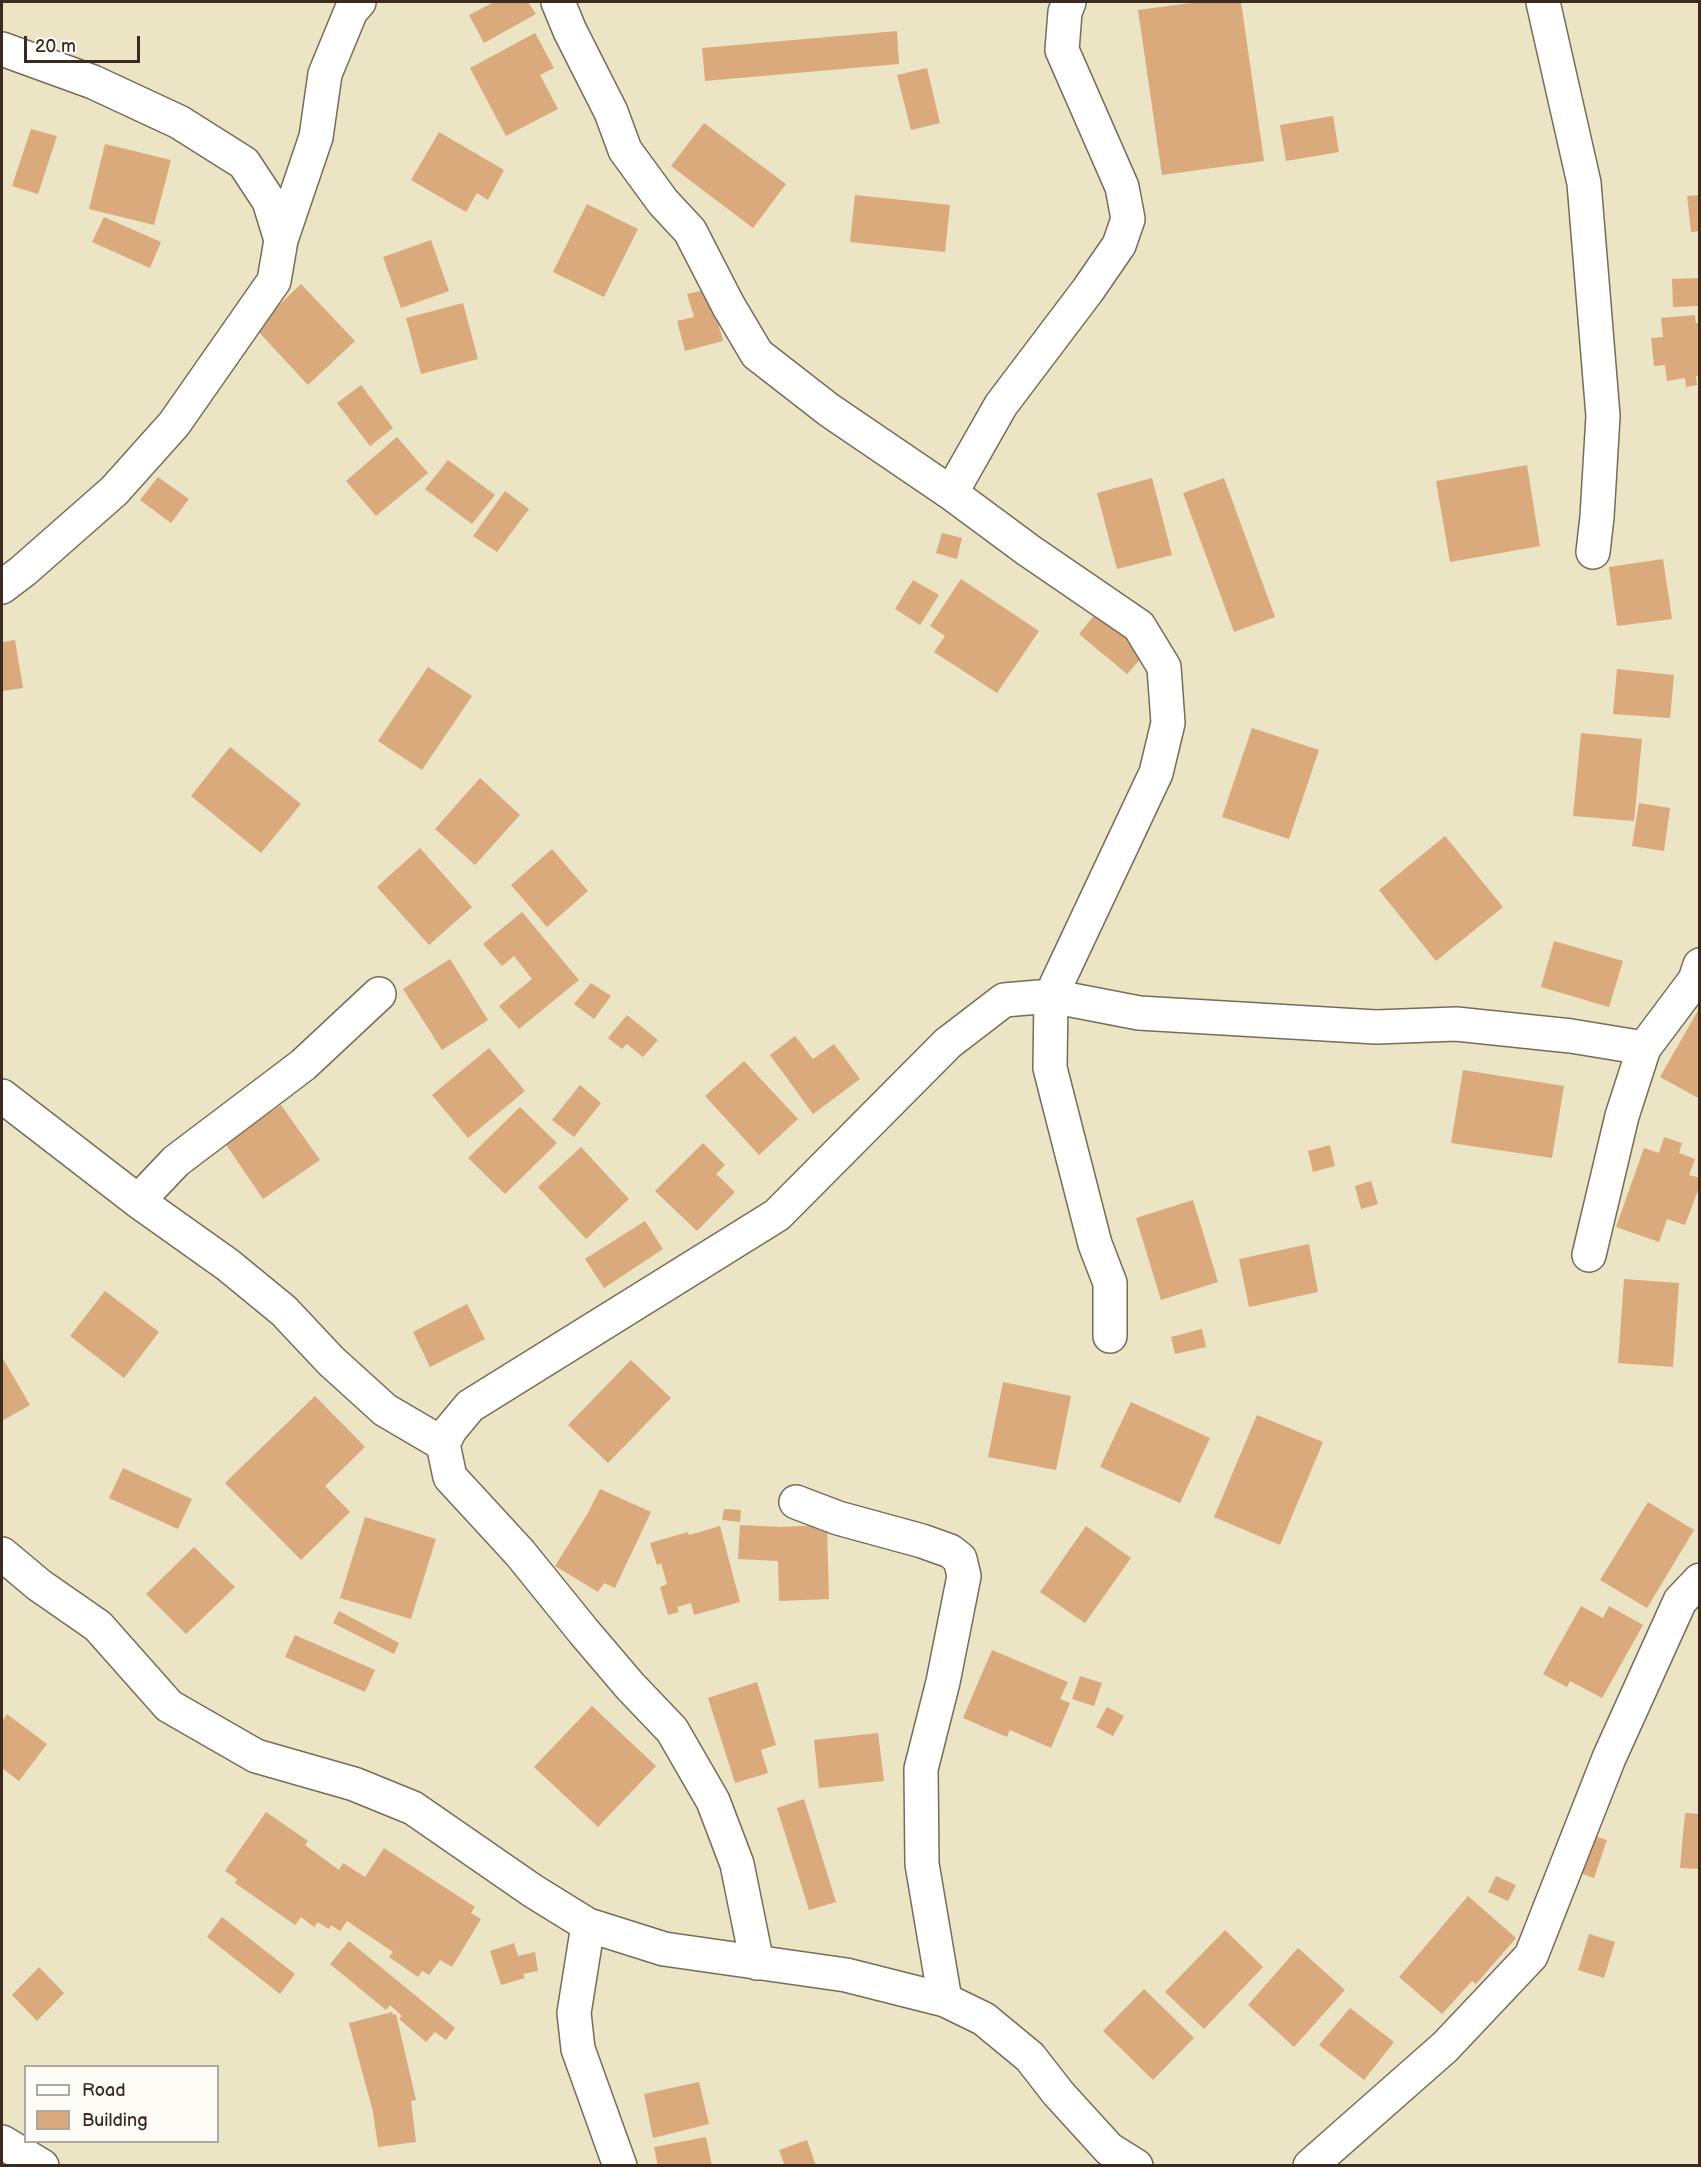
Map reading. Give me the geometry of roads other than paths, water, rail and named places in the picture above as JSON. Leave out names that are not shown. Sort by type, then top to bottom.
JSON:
[{"type":"street","points":[[2,587],[114,491],[174,424],[274,281],[281,240],[316,137],[325,74],[351,10],[359,2]]},
{"type":"street","points":[[558,2],[570,32],[611,112],[625,150],[663,202],[690,231],[728,305],[757,354],[829,410],[1139,626],[1164,667],[1168,723],[1156,773],[1051,996],[1050,1068],[1095,1244],[1110,1283],[1110,1336]]},
{"type":"street","points":[[951,493],[1001,405],[1088,290],[1119,244],[1128,219],[1122,187],[1062,50],[1065,12],[1069,2]]},
{"type":"street","points":[[1544,2],[1585,195],[1603,416],[1593,552]]},
{"type":"street","points":[[2,50],[93,82],[180,122],[244,163],[269,201],[281,240]]},
{"type":"street","points":[[1589,1255],[1622,1116],[1644,1048],[1695,980],[1700,965]]},
{"type":"street","points":[[138,1201],[176,1161],[303,1065],[379,994]]},
{"type":"street","points":[[757,1963],[737,1864],[713,1801],[672,1730],[599,1650],[520,1553],[450,1477],[443,1444],[450,1430],[470,1406],[777,1215],[948,1044],[1004,1000],[1051,996],[1139,1013],[1376,1027],[1456,1024],[1571,1036],[1644,1048]]},
{"type":"street","points":[[2,1096],[138,1201],[228,1265],[284,1311],[331,1361],[385,1410],[443,1444]]},
{"type":"street","points":[[796,1502],[838,1518],[950,1551],[960,1559],[964,1576],[943,1682],[921,1769],[922,1864],[945,2000]]},
{"type":"street","points":[[2,1554],[39,1585],[98,1626],[169,1706],[256,1756],[354,1784],[413,1808],[533,1891],[588,1925],[664,1949],[846,1975],[945,2000],[984,2019],[1030,2057],[1058,2093],[1108,2149],[1136,2166]]},
{"type":"street","points":[[1310,2166],[1445,2047],[1531,1956],[1609,1758],[1680,1601],[1700,1580]]},
{"type":"street","points":[[588,1925],[573,2013],[578,2049],[620,2166]]},
{"type":"street","points":[[2,2142],[42,2166]]}]
